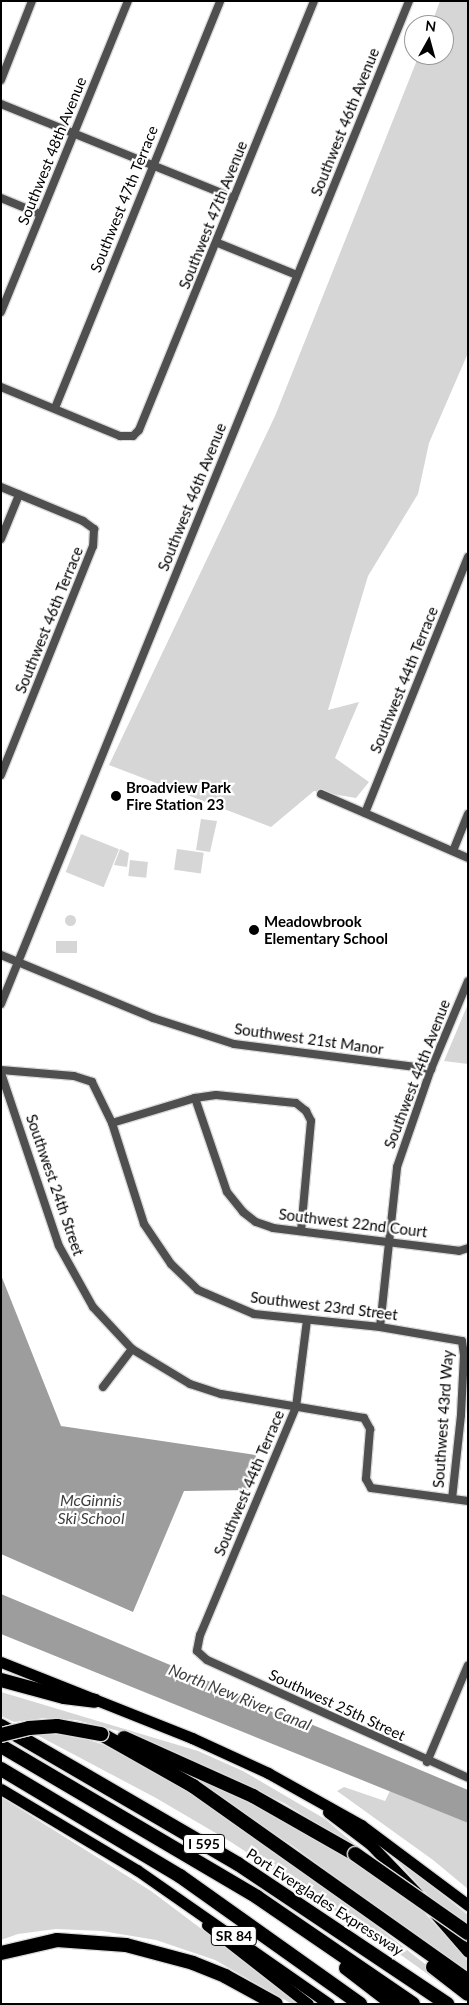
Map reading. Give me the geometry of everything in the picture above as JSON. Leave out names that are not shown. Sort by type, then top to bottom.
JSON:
[{"type":"highway","points":[[1,1680],[64,1697],[95,1701]]},
{"type":"highway","name":"Port Everglades Expressway","points":[[1,1726],[238,1864],[447,2004]]},
{"type":"highway","points":[[1,1735],[29,1728],[57,1726],[120,1736],[166,1754],[253,1796],[355,1854],[468,1933]]},
{"type":"highway","points":[[101,1734],[193,1786],[327,1879],[468,1981]]},
{"type":"highway","points":[[1,1746],[284,1915],[413,2004]]},
{"type":"highway","name":"I 595","points":[[1,1769],[180,1876],[360,2004]]},
{"type":"highway","points":[[182,1853],[296,1930],[393,2004]]},
{"type":"highway","points":[[327,1879],[468,1994]]},
{"type":"highway","points":[[1,1953],[56,1940],[117,1944],[160,1952],[225,1976],[276,2004]]},
{"type":"main road","points":[[1,1662],[192,1738],[268,1773],[361,1825],[468,1904]]},
{"type":"main road","points":[[268,1773],[370,1844],[405,1879],[468,1952]]},
{"type":"main road","name":"SR 84","points":[[1,1789],[137,1870],[329,2004]]},
{"type":"main road","points":[[137,1870],[308,2004]]},
{"type":"street","points":[[1,80],[32,1]]},
{"type":"street","name":"Southwest 48th Avenue","points":[[1,312],[5,293],[40,214],[128,1]]},
{"type":"street","name":"Southwest 47th Terrace","points":[[55,408],[220,1]]},
{"type":"street","name":"Southwest 47th Avenue","points":[[55,408],[120,436],[133,436],[140,430],[218,243],[234,198],[314,1]]},
{"type":"street","name":"Southwest 46th Avenue","points":[[1,1004],[409,1]]},
{"type":"street","points":[[1,104],[234,198]]},
{"type":"street","points":[[1,198],[40,214]]},
{"type":"street","points":[[218,243],[297,275]]},
{"type":"street","points":[[1,387],[55,408]]},
{"type":"street","points":[[1,487],[19,495],[1,539]]},
{"type":"street","name":"Southwest 46th Terrace","points":[[1,775],[93,546],[94,529],[83,521],[19,495]]},
{"type":"street","name":"Southwest 44th Terrace","points":[[365,812],[468,557]]},
{"type":"street","points":[[321,794],[468,858]]},
{"type":"street","points":[[453,851],[468,814]]},
{"type":"street","points":[[1,955],[17,962]]},
{"type":"street","name":"Southwest 21st Manor","points":[[17,962],[153,1018],[234,1044],[431,1069]]},
{"type":"street","name":"Southwest 44th Avenue","points":[[380,1327],[397,1167],[431,1069],[468,981]]},
{"type":"street","name":"Southwest 23rd Street","points":[[1,1071],[74,1076],[92,1082],[112,1123],[144,1224],[171,1264],[198,1290],[254,1314],[380,1327],[462,1341]]},
{"type":"street","name":"Southwest 24th Street","points":[[1,1071],[59,1246],[93,1306],[132,1349],[190,1384],[222,1394],[364,1418],[370,1429],[366,1479],[371,1488],[382,1492],[468,1501]]},
{"type":"street","points":[[112,1123],[195,1098],[216,1095],[296,1103],[306,1111],[312,1121],[301,1231]]},
{"type":"street","name":"Southwest 22nd Court","points":[[195,1098],[227,1192],[243,1212],[273,1228],[459,1251],[468,1248]]},
{"type":"street","name":"Southwest 44th Terrace","points":[[197,1652],[200,1634],[296,1407],[306,1320]]},
{"type":"street","name":"Southwest 43rd Way","points":[[452,1499],[464,1415],[464,1354],[462,1341]]},
{"type":"street","points":[[103,1387],[132,1349]]},
{"type":"street","name":"Southwest 25th Street","points":[[197,1652],[207,1660],[427,1762],[468,1778]]},
{"type":"street","points":[[427,1762],[468,1666]]},
{"type":"shaded area","points":[[440,1],[468,1],[468,353],[429,443],[418,494],[368,576],[328,710],[359,702],[335,758],[369,782],[356,798],[314,791],[271,827],[109,765],[275,416],[415,65],[454,65],[454,15],[435,15]]},
{"type":"shaded area","points":[[201,819],[217,821],[210,852],[196,850]]},
{"type":"shaded area","points":[[81,834],[119,849],[104,887],[66,872]]},
{"type":"shaded area","points":[[120,849],[129,853],[127,867],[114,865]]},
{"type":"shaded area","points":[[177,849],[204,853],[201,874],[174,870]]},
{"type":"shaded area","points":[[130,860],[148,862],[146,878],[128,876]]},
{"type":"shaded area","points":[[70,914],[76,920],[70,926],[64,920]]},
{"type":"shaded area","points":[[56,941],[77,941],[77,953],[56,953]]},
{"type":"shaded area","points":[[468,1004],[468,1064],[444,1061]]},
{"type":"shaded area","points":[[1,1692],[198,1751],[243,1771],[325,1819],[371,1858],[284,1803],[138,1736],[76,1720],[45,1718],[14,1722],[1,1716]]},
{"type":"shaded area","points":[[70,1734],[120,1750],[185,1788],[354,1908],[468,1998],[468,2003],[387,1945],[231,1842],[156,1798],[37,1735]]},
{"type":"shaded area","points":[[169,1761],[298,1825],[413,1900],[468,1961],[468,1975],[293,1846],[167,1766]]},
{"type":"shaded area","points":[[344,1787],[385,1801],[390,1791],[468,1823],[468,1889],[433,1860],[337,1791]]},
{"type":"shaded area","points":[[1,1797],[151,1891],[301,2004],[292,2004],[215,1960],[156,1940],[102,1931],[56,1929],[18,1934],[1,1940]]},
{"type":"shaded area","points":[[389,1852],[468,1915],[468,1927],[434,1902]]},
{"type":"water","name":"McGinnis Ski School","points":[[1,1275],[61,1426],[256,1455],[250,1490],[184,1491],[133,1612],[1,1554]]},
{"type":"water","name":"North New River Canal","points":[[1,1594],[468,1790],[468,1823],[1,1634]]},
{"type":"place","name":"Broadview Park Fire Station 23","points":[[116,796]]},
{"type":"place","name":"Meadowbrook Elementary School","points":[[254,930]]}]
